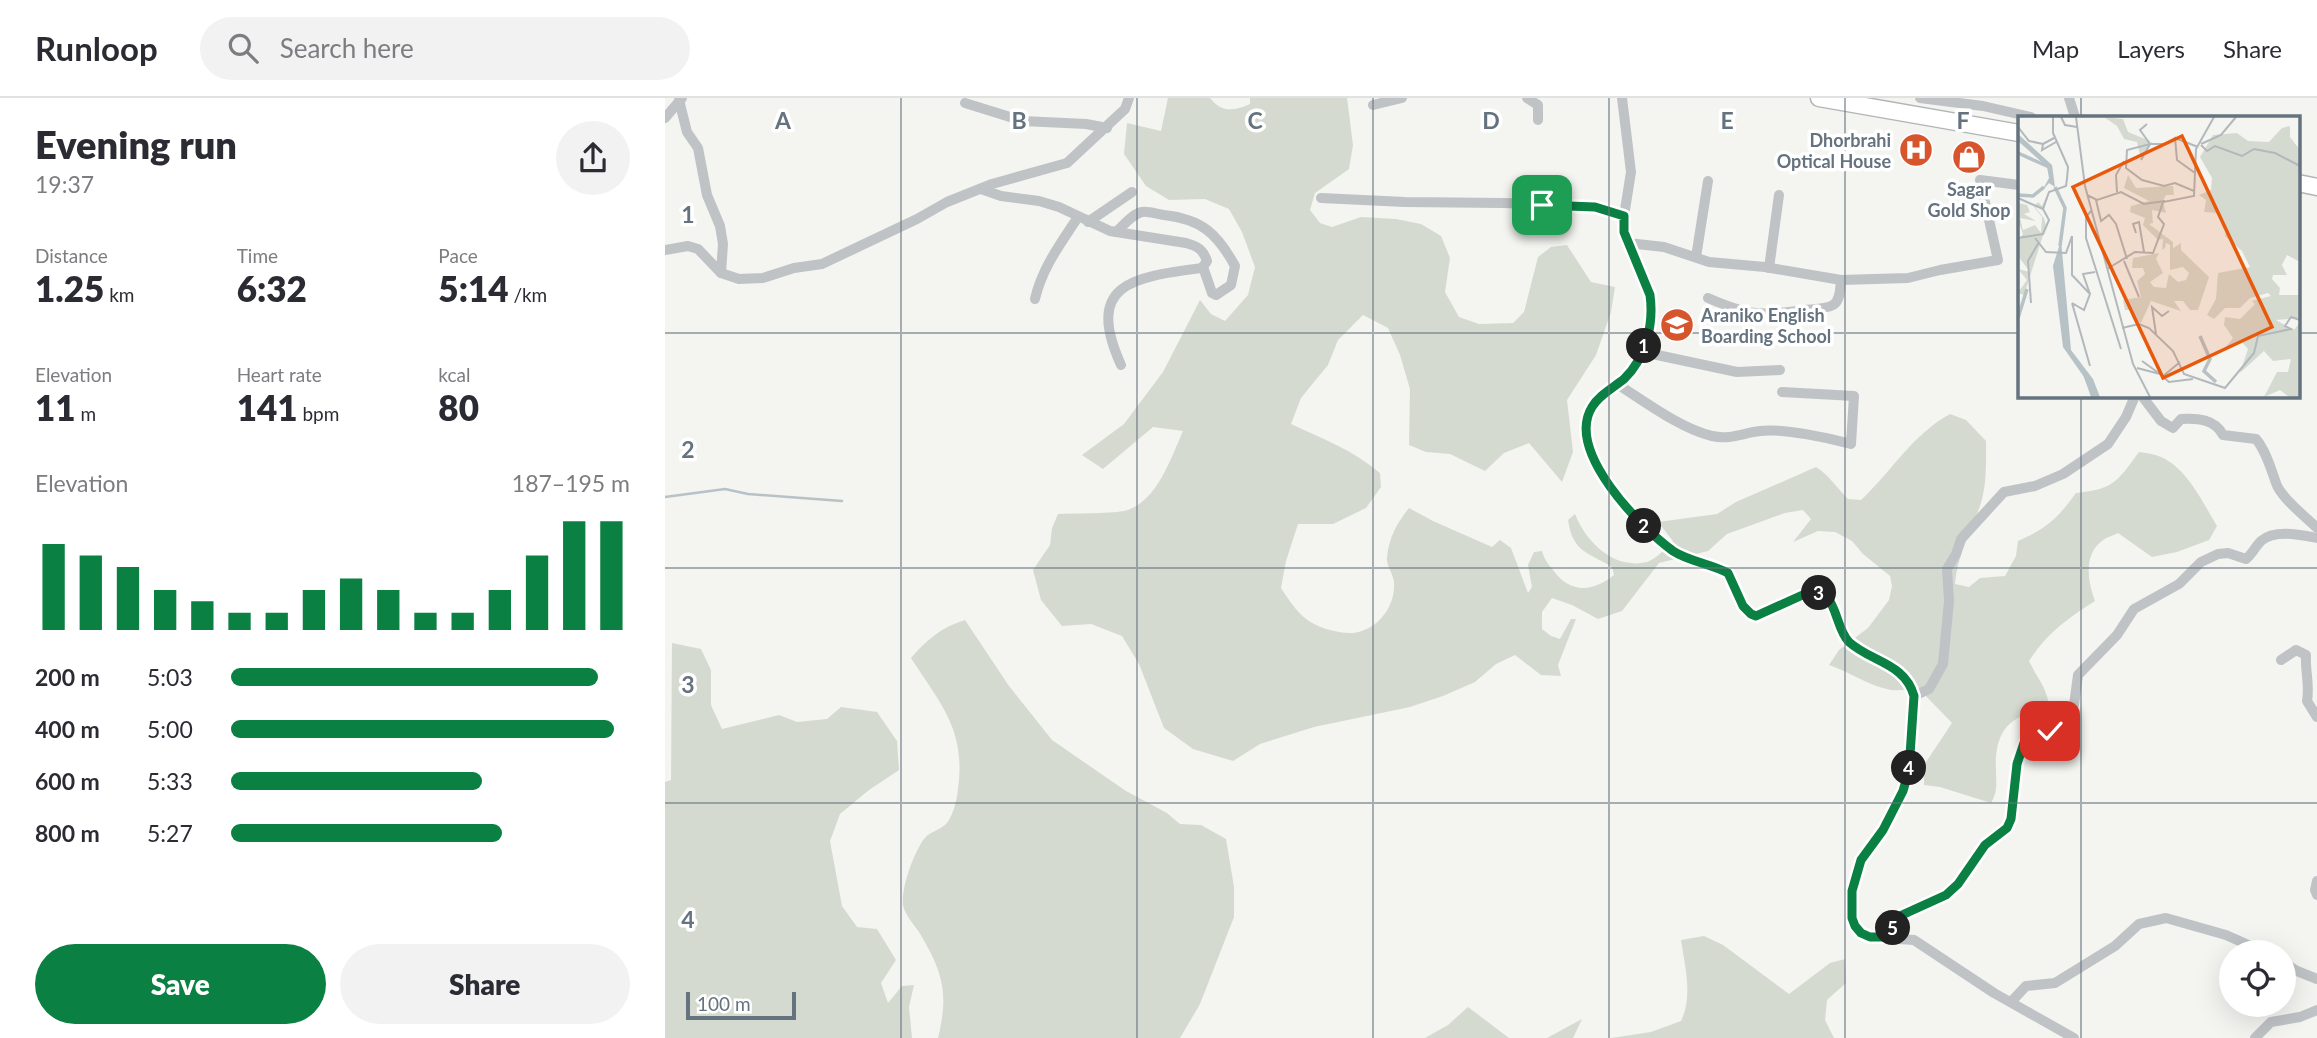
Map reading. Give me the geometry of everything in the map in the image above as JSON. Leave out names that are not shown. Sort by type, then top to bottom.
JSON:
[{"type":"highway","points":[[1819,98],[2018,134]]},
{"type":"highway","points":[[2299,183],[2317,187]]},
{"type":"street","points":[[665,250],[688,246],[698,249],[721,273],[739,279],[763,278],[795,268],[823,264],[947,202],[1067,163],[1107,128],[1125,109],[1129,98]]},
{"type":"street","points":[[1373,105],[1402,98]]},
{"type":"street","points":[[1527,98],[1538,104],[1538,120]]},
{"type":"street","points":[[1622,98],[1631,172],[1624,232],[1652,305],[1649,333],[1643,352],[1626,377],[1592,407],[1588,416],[1586,442],[1590,454],[1604,479],[1646,528],[1675,553],[1728,573],[1740,601],[1751,614],[1756,616],[1807,593],[1825,595],[1831,600],[1844,636],[1850,643],[1903,674],[1911,685],[1914,696],[1909,770],[1903,791],[1883,830],[1861,860],[1852,891],[1852,918],[1855,926],[1870,937],[1914,940],[1987,989],[2074,1038]]},
{"type":"street","points":[[1920,98],[1983,106],[2027,116]]},
{"type":"street","points":[[2069,98],[2075,116]]},
{"type":"street","points":[[665,118],[680,99]]},
{"type":"street","points":[[680,99],[687,132],[698,148],[707,195],[720,226],[723,244],[721,273]]},
{"type":"street","points":[[965,103],[1023,121],[1086,124],[1107,128]]},
{"type":"street","points":[[1628,243],[1664,247],[1722,264],[1769,268],[1841,280],[1908,278],[1998,260],[1980,180],[2018,185]]},
{"type":"street","points":[[1696,257],[1708,181]]},
{"type":"street","points":[[981,189],[1001,196],[1039,201],[1116,232],[1174,240],[1197,247],[1205,254],[1207,261],[1203,267],[1139,280],[1119,290],[1111,298],[1108,310],[1110,341],[1121,365]]},
{"type":"street","points":[[1035,299],[1046,267],[1083,219],[1132,192]]},
{"type":"street","points":[[1769,268],[1779,195]]},
{"type":"street","points":[[1321,198],[1583,206],[1624,216]]},
{"type":"street","points":[[1116,232],[1134,215],[1143,212],[1190,220],[1203,226],[1226,250],[1235,266],[1231,285],[1216,295],[1212,293],[1203,267]]},
{"type":"street","points":[[1707,298],[1742,312],[1760,315],[1832,306],[1839,299],[1841,280]]},
{"type":"street","points":[[1643,352],[1737,372],[1780,370]]},
{"type":"street","points":[[1617,384],[1682,423],[1711,436],[1737,438],[1762,430],[1824,436],[1851,444],[1854,396],[1782,392]]},
{"type":"street","points":[[1914,696],[1929,689],[1943,664],[1949,601],[1947,569],[1961,539],[2004,492],[2035,486],[2063,474],[2108,444],[2126,417],[2135,397]]},
{"type":"street","points":[[2143,397],[2161,421],[2173,428],[2181,419],[2204,420],[2215,425],[2223,435],[2256,439],[2275,475],[2275,483],[2317,528]]},
{"type":"street","points":[[1886,937],[1902,915],[1946,895],[1958,884],[1985,845],[2007,828],[2011,819],[2017,764],[2024,743],[2036,733],[2050,731],[2064,724],[2071,716],[2078,675],[2117,635],[2134,609],[2179,584],[2201,562],[2218,554],[2228,553],[2246,559],[2262,540],[2278,534],[2303,534],[2317,538]]},
{"type":"street","points":[[2281,660],[2296,650],[2307,655],[2305,669],[2310,686],[2307,701],[2317,717]]},
{"type":"street","points":[[2317,881],[2317,895]]},
{"type":"street","points":[[2011,1002],[2026,986],[2055,983],[2085,966],[2115,946],[2139,924],[2166,918],[2237,940]]},
{"type":"street","points":[[2296,970],[2317,979]]},
{"type":"street","points":[[2255,1038],[2271,1023],[2317,1011]]},
{"type":"shaded area","points":[[1168,98],[1210,98],[1219,106],[1229,109],[1250,104],[1250,98],[1347,98],[1353,145],[1349,169],[1315,193],[1310,210],[1320,223],[1332,227],[1361,217],[1396,219],[1421,224],[1441,236],[1450,258],[1445,292],[1459,317],[1479,324],[1513,323],[1524,312],[1538,257],[1551,247],[1567,245],[1591,282],[1615,287],[1611,312],[1596,355],[1567,400],[1573,452],[1562,482],[1529,443],[1504,453],[1485,471],[1450,454],[1426,452],[1409,445],[1410,389],[1400,355],[1388,328],[1363,315],[1338,340],[1328,365],[1301,398],[1291,424],[1370,465],[1380,473],[1381,487],[1366,508],[1333,524],[1298,524],[1281,588],[1304,618],[1319,626],[1339,632],[1361,631],[1378,621],[1385,613],[1393,593],[1394,582],[1388,563],[1388,550],[1394,531],[1409,508],[1492,547],[1500,540],[1511,548],[1528,593],[1532,587],[1528,565],[1534,552],[1542,551],[1549,566],[1560,578],[1574,587],[1590,587],[1614,575],[1612,567],[1583,550],[1574,539],[1568,520],[1575,514],[1586,534],[1603,552],[1623,562],[1647,562],[1673,541],[1658,522],[1717,514],[1736,502],[1816,467],[1848,499],[1861,500],[1913,443],[1950,414],[1966,420],[1986,441],[1986,474],[1982,498],[1961,554],[1955,584],[1969,587],[1980,578],[2005,576],[2016,556],[2018,541],[2051,522],[2076,493],[2099,489],[2113,482],[2139,452],[2161,457],[2179,469],[2217,526],[2209,540],[2177,552],[2152,557],[2118,533],[2096,547],[2089,569],[2090,586],[2095,601],[2058,627],[2029,661],[2045,690],[2049,709],[2024,715],[2007,726],[1998,745],[1996,791],[1991,803],[1940,787],[1924,785],[1924,765],[1952,723],[1919,689],[1883,688],[1829,665],[1839,650],[1868,628],[1889,600],[1892,586],[1890,576],[1863,554],[1852,541],[1835,532],[1818,531],[1793,542],[1811,519],[1803,510],[1785,513],[1727,534],[1708,551],[1659,563],[1622,611],[1598,619],[1552,598],[1542,612],[1542,629],[1560,639],[1571,619],[1576,619],[1558,665],[1561,676],[1541,675],[1515,655],[1496,664],[1475,682],[1443,696],[1410,707],[1314,727],[1260,744],[1233,761],[1193,749],[1164,728],[1139,664],[1122,636],[1091,624],[1062,626],[1041,600],[1033,570],[1050,545],[1052,528],[1058,514],[1124,511],[1135,507],[1154,490],[1183,431],[1153,427],[1103,469],[1082,455],[1124,424],[1163,372],[1200,300],[1211,314],[1225,321],[1248,295],[1255,267],[1242,232],[1229,209],[1205,199],[1169,200],[1146,186],[1124,154],[1127,123],[1161,131]]},
{"type":"shaded area","points":[[965,620],[1009,686],[1052,740],[1180,824],[1201,825],[1226,839],[1234,887],[1234,917],[1200,1004],[1180,1038],[938,1038],[943,1008],[942,983],[934,959],[905,912],[903,898],[909,870],[920,845],[926,837],[946,824],[953,812],[960,768],[955,734],[949,719],[911,658],[935,635]]},
{"type":"shaded area","points":[[672,643],[701,649],[711,670],[711,705],[722,729],[779,715],[797,722],[827,719],[841,707],[877,712],[897,741],[899,770],[840,814],[830,841],[842,906],[857,927],[877,929],[896,960],[881,983],[888,1003],[902,986],[914,985],[909,1007],[912,1038],[665,1038],[665,782],[671,780]]},
{"type":"shaded area","points":[[1704,936],[1723,945],[1789,994],[1830,963],[1845,959],[1846,983],[1827,1000],[1825,1020],[1834,1038],[1611,1038],[1651,1032],[1681,1021],[1687,992],[1681,940]]},
{"type":"shaded area","points":[[1468,1007],[1509,1038],[1425,1038],[1448,1025]]},
{"type":"shaded area","points":[[1582,1019],[1573,1038],[1547,1038]]},
{"type":"waterway","points":[[665,497],[725,489],[748,494],[842,501]]},
{"type":"place","name":"Dhorbrahi Optical House","points":[[1916,150]]},
{"type":"place","name":"Sagar Gold Shop","points":[[1969,157]]},
{"type":"place","name":"Araniko English Boarding School","points":[[1677,325]]},
{"type":"route","points":[[1542,205],[1595,207],[1624,216],[1624,232],[1650,295],[1652,305],[1649,333],[1643,352],[1626,377],[1597,401],[1588,416],[1586,442],[1604,479],[1646,528],[1675,553],[1728,573],[1740,601],[1751,614],[1756,616],[1807,593],[1819,592],[1831,600],[1840,628],[1850,643],[1892,666],[1903,674],[1911,685],[1914,696],[1913,726],[1909,770],[1903,791],[1883,830],[1861,860],[1852,891],[1853,922],[1861,933],[1870,937],[1886,937],[1902,915],[1946,895],[1958,884],[1985,845],[2007,828],[2011,819],[2017,764],[2024,743],[2036,733],[2050,731]]}]
